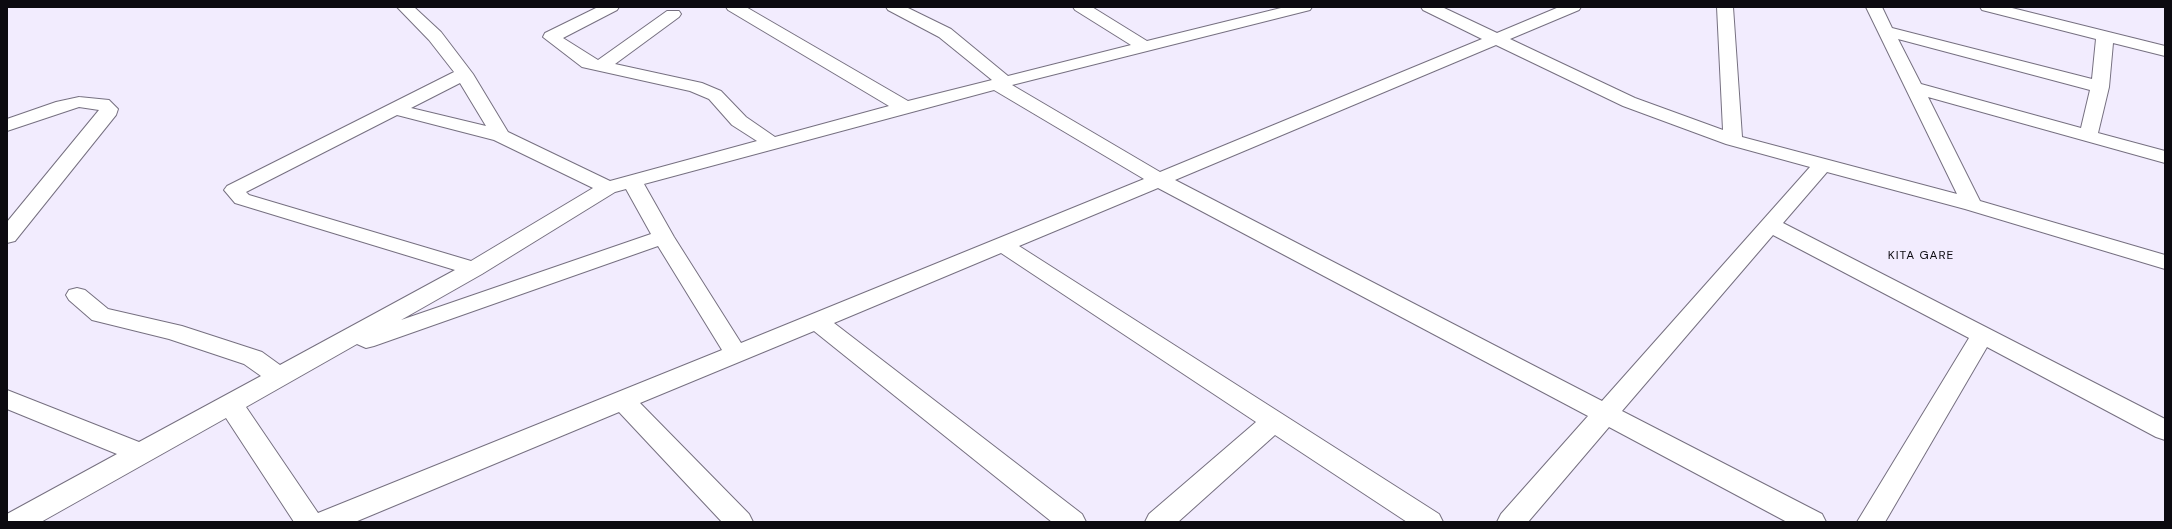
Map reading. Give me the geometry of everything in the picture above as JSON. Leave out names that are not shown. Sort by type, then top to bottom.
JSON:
[{"type":"street","points":[[405,7],[435,36],[464,74],[502,136]]},
{"type":"street","points":[[611,7],[551,37],[588,63],[696,86],[715,95],[738,121],[772,143]]},
{"type":"street","points":[[601,66],[673,14],[653,7]]},
{"type":"street","points":[[734,7],[753,12],[905,107]]},
{"type":"street","points":[[1081,7],[1145,47]]},
{"type":"street","points":[[17,522],[474,269],[608,188],[905,107],[1145,47],[1271,10],[1304,7]]},
{"type":"street","points":[[1429,7],[1629,102],[1733,140],[1972,206],[2165,262]]},
{"type":"street","points":[[326,522],[817,322],[1573,7]]},
{"type":"street","points":[[1725,7],[1733,140]]},
{"type":"street","points":[[1874,7],[1972,206]]},
{"type":"street","points":[[1988,7],[2165,51]]},
{"type":"street","points":[[903,8],[945,33],[1001,83],[1159,180],[1812,522]]},
{"type":"street","points":[[1886,31],[2100,87]]},
{"type":"street","points":[[2088,136],[2100,87],[2105,36]]},
{"type":"street","points":[[464,74],[234,190],[242,199],[474,269]]},
{"type":"street","points":[[1915,88],[2165,157]]},
{"type":"street","points":[[7,125],[79,102],[103,104],[109,109],[107,115],[7,236]]},
{"type":"street","points":[[394,109],[502,136],[608,188]]},
{"type":"street","points":[[1511,522],[1823,164]]},
{"type":"street","points":[[632,182],[664,237],[737,354]]},
{"type":"street","points":[[1771,225],[2165,430]]},
{"type":"street","points":[[310,360],[664,237]]},
{"type":"street","points":[[1003,245],[1429,522]]},
{"type":"street","points":[[77,294],[100,315],[174,332],[253,358],[279,377]]},
{"type":"street","points":[[817,322],[1072,522]]},
{"type":"street","points":[[1871,522],[1982,335]]},
{"type":"street","points":[[7,399],[140,453]]},
{"type":"street","points":[[623,402],[739,522]]},
{"type":"street","points":[[230,403],[309,522]]},
{"type":"street","points":[[1158,522],[1274,421]]},
{"type":"district","name":"KITA GARE","points":[[1921,256]]}]
